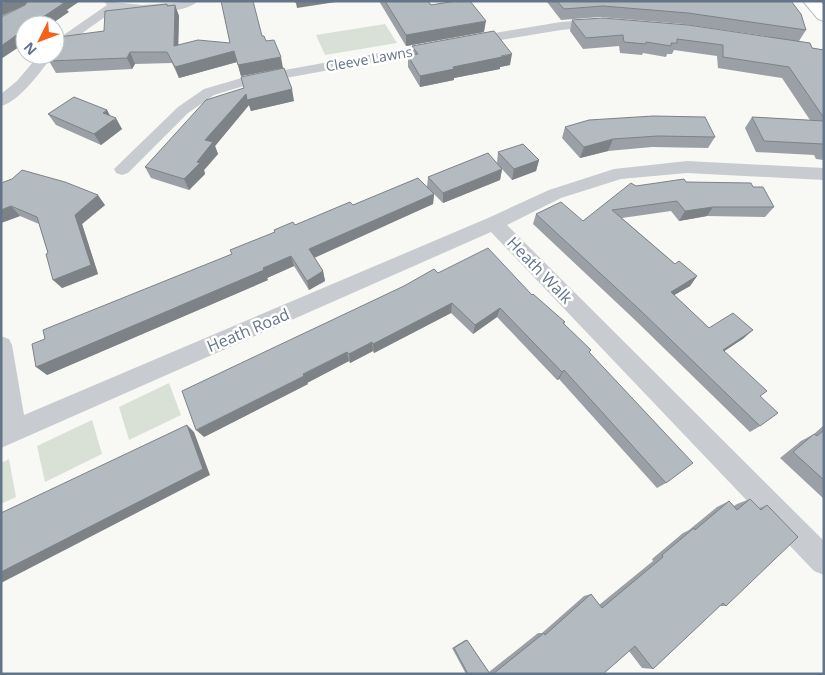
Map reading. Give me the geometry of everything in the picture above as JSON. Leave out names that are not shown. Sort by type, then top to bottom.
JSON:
[{"type":"main road","points":[[811,1],[824,16]]},
{"type":"street","points":[[65,39],[112,4],[129,8],[174,6],[192,1]]},
{"type":"street","name":"Cleeve Lawns","points":[[122,169],[183,110],[209,92],[245,81],[516,33],[561,26],[609,23]]},
{"type":"street","points":[[1,102],[22,84],[38,65]]},
{"type":"street","name":"Heath Walk","points":[[824,174],[687,166],[620,173],[555,194],[494,223],[824,560]]},
{"type":"street","name":"Heath Road","points":[[8,434],[494,223]]},
{"type":"street","points":[[1,345],[8,434]]},
{"type":"shaded area","points":[[385,24],[397,43],[325,55],[316,35]]},
{"type":"shaded area","points":[[169,383],[181,415],[129,440],[119,407]]},
{"type":"shaded area","points":[[92,420],[102,454],[45,482],[37,446]]},
{"type":"shaded area","points":[[9,459],[16,497],[1,504],[1,463]]},
{"type":"building","points":[[28,1],[62,1],[60,2],[64,3],[46,15],[15,15],[15,36],[1,46],[1,17],[25,5]]},
{"type":"building","points":[[221,1],[253,1],[262,36],[264,36],[266,41],[274,40],[281,57],[238,65],[234,51],[175,67],[167,52],[130,52],[127,58],[65,60],[65,36],[104,31],[105,11],[167,4],[167,6],[175,5],[174,46],[198,40],[230,43]]},
{"type":"building","points":[[385,1],[428,1],[431,5],[470,1],[486,21],[406,35]]},
{"type":"building","points":[[557,1],[791,1],[801,14],[806,30],[688,13],[603,6],[564,9]]},
{"type":"building","points":[[603,18],[688,25],[810,43],[812,48],[824,50],[824,118],[789,67],[723,57],[723,45],[677,39],[677,43],[671,43],[671,46],[646,42],[646,44],[624,42],[623,35],[586,38],[572,20]]},
{"type":"building","points":[[494,31],[512,54],[420,76],[408,56],[418,54],[412,46]]},
{"type":"building","points":[[284,68],[292,89],[247,100],[246,94],[205,140],[213,142],[197,162],[200,163],[184,179],[145,167],[206,100],[244,88],[241,77]]},
{"type":"building","points":[[74,97],[107,110],[103,113],[116,118],[94,134],[48,114]]},
{"type":"building","points":[[653,116],[705,117],[715,137],[658,136],[613,139],[584,147],[565,127],[589,120]]},
{"type":"building","points":[[752,117],[824,121],[824,146],[823,144],[764,141]]},
{"type":"building","points":[[523,144],[539,160],[514,169],[498,152]]},
{"type":"building","points":[[488,153],[502,169],[443,193],[428,177]]},
{"type":"building","points":[[22,170],[65,182],[98,195],[75,215],[91,265],[53,280],[46,254],[48,253],[37,217],[11,206],[1,210],[1,183],[12,179]]},
{"type":"building","points":[[418,178],[434,194],[309,249],[323,271],[307,281],[291,256],[263,268],[264,270],[36,367],[32,344],[45,339],[43,330],[232,254],[230,250],[275,232],[274,230],[293,222],[295,225],[350,202],[353,205]]},
{"type":"building","points":[[684,179],[686,182],[751,183],[753,187],[763,187],[774,207],[713,207],[685,211],[677,201],[612,210],[675,264],[679,261],[697,276],[671,292],[709,328],[733,313],[753,330],[723,350],[767,391],[760,396],[778,413],[760,426],[640,310],[536,214],[561,202],[583,221],[631,183],[636,186]]},
{"type":"building","points":[[488,248],[532,295],[565,322],[563,323],[591,350],[589,352],[693,463],[666,483],[564,370],[562,372],[500,308],[475,325],[452,303],[373,344],[372,342],[349,354],[347,352],[303,374],[304,376],[196,430],[182,391],[404,286],[434,269],[438,273]]},
{"type":"building","points":[[187,425],[203,469],[1,572],[1,513]]},
{"type":"building","points":[[824,430],[824,480],[793,452],[814,434],[817,436]]},
{"type":"building","points":[[750,499],[761,510],[767,505],[798,537],[726,606],[723,603],[653,669],[635,646],[603,674],[493,674],[544,633],[545,635],[591,594],[602,608],[663,557],[662,555],[694,528],[695,530],[729,501],[737,510]]},
{"type":"building","points":[[467,640],[490,674],[468,674],[454,648]]}]
